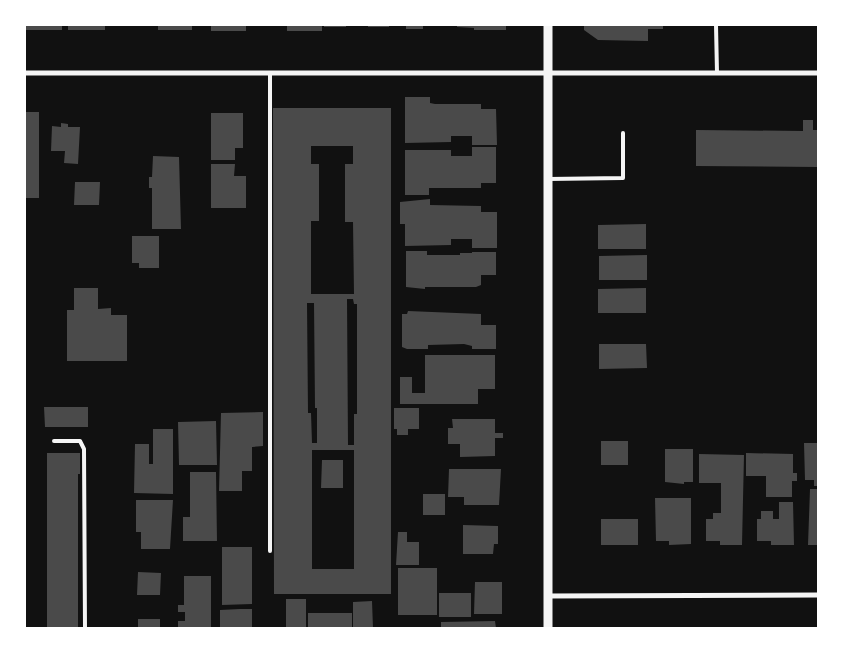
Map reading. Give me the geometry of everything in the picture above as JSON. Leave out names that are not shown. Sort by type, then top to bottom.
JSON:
[{"type":"street","points":[[548,25],[548,628]]},
{"type":"street","points":[[25,73],[818,73]]},
{"type":"street","points":[[548,596],[818,595]]},
{"type":"lane","points":[[716,25],[717,74]]},
{"type":"lane","points":[[270,74],[270,551]]},
{"type":"lane","points":[[548,179],[624,178],[623,133]]},
{"type":"lane","points":[[54,441],[80,441],[84,449],[85,628]]},
{"type":"building","points":[[25,25],[62,25],[62,30],[25,30]]},
{"type":"building","points":[[68,25],[105,25],[105,30],[68,30]]},
{"type":"building","points":[[158,25],[192,25],[192,30],[158,30]]},
{"type":"building","points":[[211,25],[246,25],[246,31],[211,31]]},
{"type":"building","points":[[287,25],[322,25],[322,31],[287,31]]},
{"type":"building","points":[[324,25],[346,25],[346,27],[324,27]]},
{"type":"building","points":[[368,25],[389,25],[389,27],[368,27]]},
{"type":"building","points":[[406,25],[423,25],[423,29],[406,29]]},
{"type":"building","points":[[457,25],[506,25],[506,30],[474,30],[474,28],[457,27]]},
{"type":"building","points":[[584,25],[663,25],[663,29],[648,29],[648,41],[598,40],[584,30]]},
{"type":"building","points":[[405,97],[430,97],[430,103],[435,104],[481,104],[481,109],[496,109],[497,145],[472,145],[472,136],[451,136],[451,142],[405,143]]},
{"type":"building","points":[[273,108],[391,108],[391,594],[274,594]],"holes":[[[311,146],[353,146],[353,164],[345,164],[345,222],[353,222],[354,294],[311,294],[311,221],[319,221],[319,164],[311,164]],[[347,299],[353,299],[354,304],[357,304],[357,414],[354,414],[354,445],[348,445]],[[307,303],[314,303],[317,443],[312,443],[311,413],[308,413]],[[312,450],[354,450],[354,569],[312,569]]]},
{"type":"building","points":[[25,112],[39,112],[39,198],[25,198]]},
{"type":"building","points":[[211,113],[243,113],[243,148],[235,148],[235,160],[211,160]]},
{"type":"building","points":[[803,120],[813,120],[813,130],[818,130],[818,167],[696,166],[696,130],[803,131]]},
{"type":"building","points":[[61,123],[68,124],[68,127],[80,127],[78,164],[64,163],[65,151],[51,151],[52,126],[61,127]]},
{"type":"building","points":[[472,147],[496,147],[496,183],[481,183],[481,188],[429,188],[429,195],[405,195],[405,150],[451,150],[451,156],[472,156]]},
{"type":"building","points":[[153,156],[179,157],[181,229],[152,229],[152,188],[149,188],[149,177],[152,177]]},
{"type":"building","points":[[211,164],[235,164],[234,176],[246,176],[246,208],[211,208]]},
{"type":"building","points":[[75,182],[100,182],[99,205],[74,205]]},
{"type":"building","points":[[430,199],[430,205],[481,206],[481,212],[497,212],[497,248],[472,248],[472,239],[451,239],[451,245],[405,246],[405,224],[400,224],[400,202]]},
{"type":"building","points":[[646,224],[646,249],[598,249],[598,225]]},
{"type":"building","points":[[132,236],[159,236],[159,268],[139,268],[139,263],[132,263]]},
{"type":"building","points":[[406,251],[427,251],[427,255],[496,252],[496,275],[481,275],[481,285],[476,287],[425,287],[425,289],[406,287]]},
{"type":"building","points":[[647,255],[647,280],[599,280],[599,256]]},
{"type":"building","points":[[74,288],[98,288],[98,309],[111,308],[111,315],[127,315],[127,361],[67,361],[67,310],[74,310]]},
{"type":"building","points":[[646,288],[646,313],[598,313],[598,289]]},
{"type":"building","points":[[408,311],[481,314],[481,325],[496,325],[496,349],[472,349],[472,346],[464,344],[428,345],[428,349],[407,349],[402,347],[402,314],[407,314]]},
{"type":"building","points":[[599,344],[646,344],[647,368],[599,369]]},
{"type":"building","points":[[425,355],[495,355],[495,389],[478,389],[478,404],[400,404],[400,377],[412,377],[412,393],[425,393]]},
{"type":"building","points":[[44,407],[88,407],[88,427],[45,427]]},
{"type":"building","points":[[394,408],[419,408],[419,429],[408,429],[408,435],[397,435],[397,429],[394,429]]},
{"type":"building","points":[[263,412],[263,446],[252,447],[252,471],[242,471],[242,491],[219,491],[221,413]]},
{"type":"building","points":[[452,419],[495,419],[495,433],[503,433],[503,438],[495,438],[495,456],[460,457],[460,444],[448,444],[448,428],[453,428]]},
{"type":"building","points":[[216,421],[217,465],[179,465],[178,422]]},
{"type":"building","points":[[153,429],[173,429],[173,494],[134,493],[135,444],[149,444],[149,464],[153,464]]},
{"type":"building","points":[[601,441],[628,441],[628,465],[601,465]]},
{"type":"building","points":[[804,443],[818,443],[818,486],[814,486],[814,480],[805,480]]},
{"type":"building","points":[[665,449],[693,449],[693,482],[684,482],[684,484],[665,482]]},
{"type":"building","points":[[47,453],[80,453],[80,474],[78,474],[78,628],[47,628]]},
{"type":"building","points":[[746,453],[793,454],[793,473],[797,473],[797,481],[792,481],[792,497],[766,497],[766,476],[746,476]]},
{"type":"building","points":[[699,454],[744,455],[742,545],[720,545],[720,541],[706,541],[706,519],[713,519],[713,513],[721,513],[721,483],[699,483]]},
{"type":"building","points":[[322,460],[343,460],[343,488],[321,488]]},
{"type":"building","points":[[449,469],[501,469],[499,505],[464,505],[464,497],[448,497]]},
{"type":"building","points":[[190,472],[216,472],[217,541],[183,541],[183,517],[190,517]]},
{"type":"building","points":[[810,489],[818,489],[818,545],[808,545]]},
{"type":"building","points":[[423,494],[445,494],[445,515],[423,515]]},
{"type":"building","points":[[655,498],[691,498],[691,544],[669,545],[669,541],[656,541]]},
{"type":"building","points":[[136,500],[173,500],[170,549],[141,549],[141,532],[136,532]]},
{"type":"building","points":[[779,502],[793,502],[794,545],[771,545],[771,541],[757,541],[757,519],[761,519],[761,511],[773,511],[773,519],[779,519]]},
{"type":"building","points":[[601,519],[638,519],[638,545],[601,545]]},
{"type":"building","points":[[463,525],[498,526],[498,544],[494,544],[493,554],[463,554]]},
{"type":"building","points":[[398,532],[407,532],[407,542],[419,542],[419,565],[396,565]]},
{"type":"building","points":[[222,547],[252,547],[252,604],[222,605]]},
{"type":"building","points":[[398,568],[437,568],[437,615],[398,615]]},
{"type":"building","points":[[138,572],[161,573],[160,595],[137,595]]},
{"type":"building","points":[[184,576],[211,576],[211,628],[178,628],[178,621],[185,621],[185,612],[178,612],[178,605],[184,605]]},
{"type":"building","points":[[475,582],[502,582],[502,614],[474,614]]},
{"type":"building","points":[[439,593],[471,593],[471,617],[439,617]]},
{"type":"building","points":[[286,599],[306,599],[306,628],[286,628]]},
{"type":"building","points":[[372,601],[373,628],[353,628],[353,602]]},
{"type":"building","points":[[252,609],[252,628],[220,628],[220,610]]},
{"type":"building","points":[[308,613],[352,613],[352,628],[308,628]]},
{"type":"building","points":[[138,619],[160,619],[160,628],[138,628]]},
{"type":"building","points":[[495,621],[496,628],[441,628],[441,622]]}]
